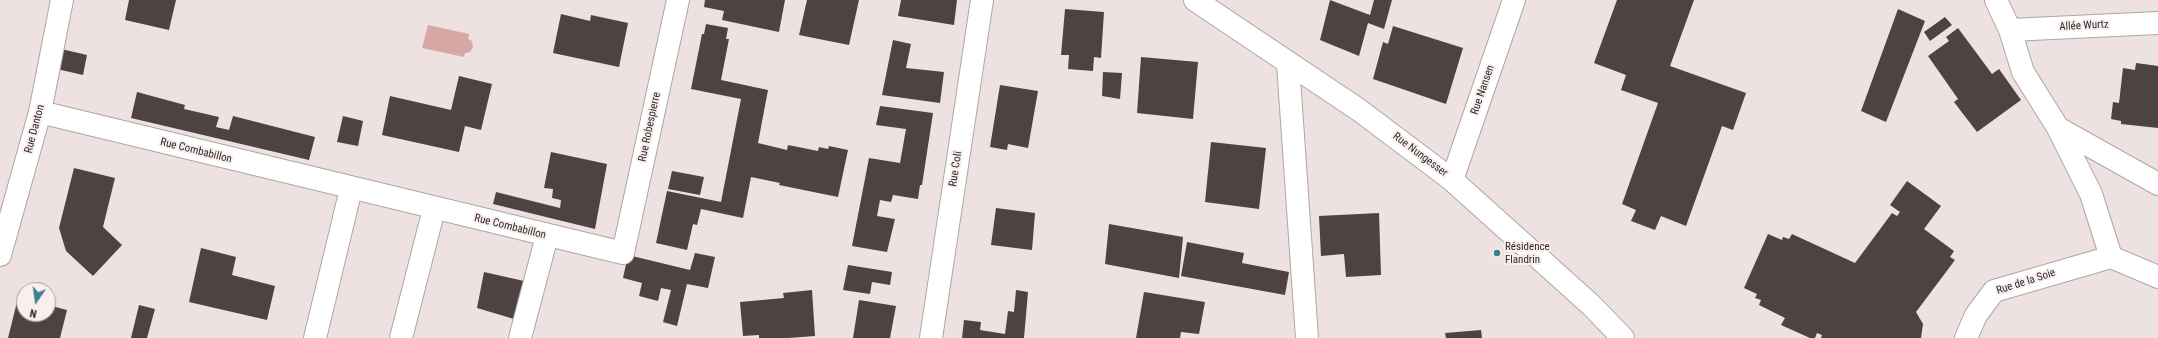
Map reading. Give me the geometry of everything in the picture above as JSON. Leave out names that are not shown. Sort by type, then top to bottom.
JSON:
[{"type":"street","name":"Rue Danton","points":[[0,255],[40,112],[62,0]]},
{"type":"street","name":"Rue Robespierre","points":[[623,253],[678,0]]},
{"type":"street","name":"Rue Coli","points":[[931,338],[982,0]]},
{"type":"street","name":"Rue Nungesser","points":[[1195,0],[1288,64],[1359,110],[1452,180],[1591,305],[1624,338]]},
{"type":"street","name":"Rue Nansen","points":[[1452,180],[1514,0]]},
{"type":"street","points":[[1996,0],[2010,30],[2023,72],[2058,128],[2091,194],[2111,257],[2158,277]]},
{"type":"street","name":"Allée Wurtz","points":[[2010,30],[2158,23]]},
{"type":"street","points":[[1288,64],[1307,338]]},
{"type":"street","name":"Rue Combabillon","points":[[40,112],[351,189],[623,253]]},
{"type":"street","points":[[2058,128],[2158,184]]},
{"type":"street","points":[[315,338],[351,189]]},
{"type":"street","points":[[401,338],[434,209]]},
{"type":"street","points":[[520,338],[546,236]]},
{"type":"street","name":"Rue de la Soie","points":[[1966,338],[1976,315],[1994,291],[2111,257]]},
{"type":"shaded area","points":[[428,25],[469,34],[468,39],[472,41],[473,47],[470,52],[465,53],[464,57],[422,48]]},
{"type":"building","points":[[129,0],[176,0],[169,30],[125,20]]},
{"type":"building","points":[[705,0],[785,0],[779,32],[722,20],[724,11],[704,7]]},
{"type":"building","points":[[807,0],[859,0],[849,45],[799,35]]},
{"type":"building","points":[[901,0],[957,0],[954,25],[898,16]]},
{"type":"building","points":[[1330,0],[1370,15],[1374,0],[1392,0],[1384,29],[1368,23],[1359,56],[1320,40]]},
{"type":"building","points":[[1617,0],[1694,0],[1670,66],[1746,93],[1733,130],[1722,126],[1686,226],[1661,216],[1655,230],[1631,221],[1636,210],[1622,204],[1658,103],[1621,90],[1626,75],[1594,63]]},
{"type":"building","points":[[1065,9],[1104,12],[1101,58],[1094,57],[1093,71],[1068,69],[1069,55],[1061,55]]},
{"type":"building","points":[[1898,9],[1925,21],[1886,122],[1861,111]]},
{"type":"building","points":[[561,14],[590,21],[591,15],[628,23],[619,67],[553,53]]},
{"type":"building","points":[[1945,17],[1952,25],[1930,41],[1924,32]]},
{"type":"building","points":[[706,24],[728,28],[726,39],[729,39],[721,80],[768,90],[758,143],[787,150],[788,145],[818,151],[819,147],[828,149],[829,146],[848,150],[838,197],[779,185],[780,183],[751,177],[743,218],[701,209],[697,225],[693,224],[687,250],[656,243],[667,191],[721,202],[741,99],[691,89],[702,34],[704,34]]},
{"type":"building","points":[[1393,26],[1463,48],[1446,104],[1373,79],[1383,42],[1388,44]]},
{"type":"building","points":[[1958,28],[1992,74],[1999,69],[2021,100],[1977,132],[1954,102],[1958,99],[1928,56],[1949,41],[1946,37]]},
{"type":"building","points":[[893,40],[911,44],[906,68],[944,72],[940,103],[882,95]]},
{"type":"building","points":[[61,49],[87,55],[83,75],[57,69]]},
{"type":"building","points":[[1141,57],[1198,62],[1193,119],[1137,113]]},
{"type":"building","points":[[2136,63],[2158,66],[2158,128],[2121,124],[2121,121],[2111,119],[2113,102],[2119,103],[2123,68],[2135,70]]},
{"type":"building","points":[[1103,72],[1122,73],[1120,99],[1102,96]]},
{"type":"building","points":[[459,76],[492,84],[481,130],[465,126],[459,152],[382,135],[390,96],[451,110]]},
{"type":"building","points":[[1000,85],[1038,91],[1028,148],[1008,144],[1007,150],[990,147]]},
{"type":"building","points":[[137,92],[185,105],[184,109],[219,117],[216,127],[229,130],[233,116],[315,137],[309,160],[131,118]]},
{"type":"building","points":[[880,106],[933,113],[922,185],[920,185],[918,199],[893,195],[891,202],[880,200],[877,216],[895,219],[887,252],[852,246],[869,158],[900,163],[906,129],[876,125]]},
{"type":"building","points":[[343,116],[363,121],[358,146],[337,142]]},
{"type":"building","points":[[1211,142],[1266,148],[1259,209],[1205,202]]},
{"type":"building","points":[[551,152],[607,164],[595,229],[493,204],[496,192],[560,208],[561,200],[552,198],[553,189],[544,188]]},
{"type":"building","points":[[74,168],[115,178],[103,227],[122,245],[93,276],[66,251],[59,228]]},
{"type":"building","points":[[672,171],[704,177],[700,195],[668,189]]},
{"type":"building","points":[[1907,181],[1941,206],[1924,229],[1954,251],[1950,257],[1955,260],[1916,312],[1923,324],[1921,338],[1821,338],[1822,335],[1817,333],[1815,338],[1810,338],[1781,325],[1785,318],[1759,305],[1761,300],[1755,298],[1757,294],[1744,288],[1768,234],[1782,240],[1783,237],[1789,239],[1792,234],[1855,263],[1892,213],[1897,216],[1900,212],[1890,205]]},
{"type":"building","points":[[996,208],[1035,213],[1032,250],[991,245]]},
{"type":"building","points":[[1379,213],[1381,275],[1346,277],[1344,254],[1321,256],[1319,216]]},
{"type":"building","points":[[1109,224],[1183,237],[1179,278],[1105,264]]},
{"type":"building","points":[[1187,242],[1244,253],[1242,263],[1289,272],[1285,295],[1181,276]]},
{"type":"building","points":[[201,248],[236,257],[232,275],[275,286],[267,320],[189,302]]},
{"type":"building","points":[[695,253],[715,257],[708,288],[687,284],[677,326],[663,322],[671,290],[661,288],[658,301],[639,296],[642,283],[623,278],[628,255],[690,270]]},
{"type":"building","points":[[848,265],[892,272],[890,285],[872,282],[870,294],[843,290]]},
{"type":"building","points":[[484,272],[524,281],[514,319],[477,308]]},
{"type":"building","points":[[812,290],[815,336],[759,338],[759,335],[743,336],[740,302],[784,298],[783,293]]},
{"type":"building","points":[[1016,290],[1028,292],[1024,338],[962,338],[964,320],[981,322],[980,330],[1005,334],[1008,311],[1014,312]]},
{"type":"building","points":[[1144,292],[1205,302],[1199,334],[1181,332],[1180,338],[1136,338]]},
{"type":"building","points":[[859,300],[896,306],[890,338],[853,338]]},
{"type":"building","points":[[139,305],[155,309],[147,338],[131,338]]},
{"type":"building","points":[[16,306],[16,322],[56,322],[56,307],[67,310],[60,338],[8,338]]},
{"type":"building","points":[[1481,330],[1482,338],[1446,338],[1445,333]]},
{"type":"place","name":"Résidence Flandrin","points":[[1497,253]]}]
